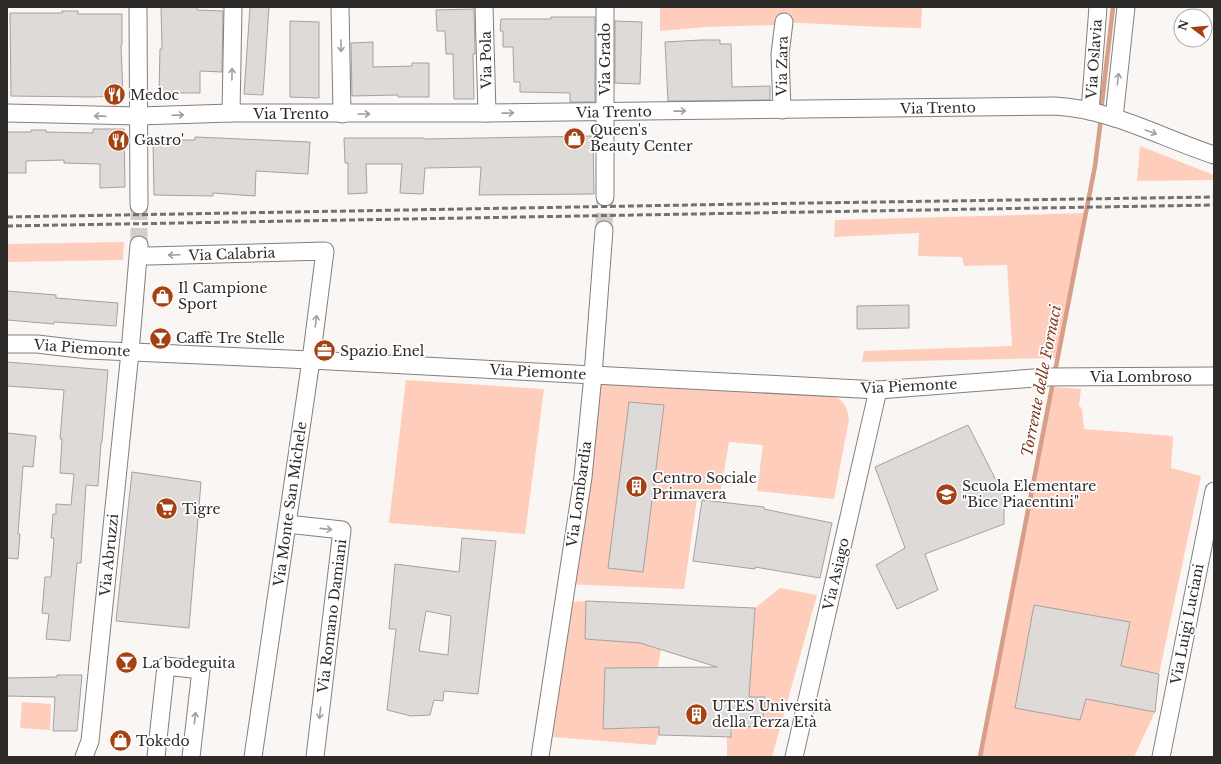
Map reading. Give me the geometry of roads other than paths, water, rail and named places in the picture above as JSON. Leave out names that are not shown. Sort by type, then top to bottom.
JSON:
[{"type":"street","points":[[138,7],[139,205]]},
{"type":"street","points":[[231,113],[233,7]]},
{"type":"street","points":[[340,7],[342,114]]},
{"type":"street","name":"Via Pola","points":[[484,7],[487,113]]},
{"type":"street","name":"Via Grado","points":[[605,7],[605,112]]},
{"type":"street","name":"Via Oslavia","points":[[1090,111],[1098,7]]},
{"type":"street","points":[[1114,118],[1126,7]]},
{"type":"street","name":"Via Zara","points":[[782,110],[780,49],[784,22]]},
{"type":"street","name":"Via Trento","points":[[7,113],[139,116],[231,113],[342,114],[605,112],[1055,106],[1072,107],[1114,118],[1214,155]]},
{"type":"street","points":[[605,112],[605,197]]},
{"type":"street","name":"Via Lombardia","points":[[540,757],[583,477],[593,375],[604,230]]},
{"type":"street","name":"Via Calabria","points":[[139,250],[149,256],[325,251]]},
{"type":"street","name":"Via Abruzzi","points":[[84,757],[90,741],[139,250]]},
{"type":"street","name":"Via Monte San Michele","points":[[253,757],[311,360],[325,251]]},
{"type":"street","name":"Via Piemonte","points":[[7,344],[37,344],[88,350],[311,360],[878,390],[1047,377],[1068,377]]},
{"type":"street","name":"Via Lombroso","points":[[1068,377],[1214,376]]},
{"type":"street","name":"Via Asiago","points":[[794,757],[878,390]]},
{"type":"street","name":"Via Luigi Luciani","points":[[1161,757],[1214,491]]},
{"type":"street","name":"Via Romano Damiani","points":[[287,524],[342,530],[315,757]]},
{"type":"street","points":[[156,757],[166,666],[201,670],[191,757]]},
{"type":"waterway","name":"Torrente delle Fornaci","points":[[1101,111],[1113,7]]},
{"type":"waterway","name":"Torrente delle Fornaci","points":[[980,757],[1095,166],[1101,118]]},
{"type":"tunnel","points":[[604,230],[605,197]]},
{"type":"tunnel","points":[[139,205],[139,245]]},
{"type":"railway","points":[[7,217],[1214,197]]},
{"type":"railway","points":[[7,226],[1214,205]]},
{"type":"place","name":"Medoc","points":[[114,95]]},
{"type":"place","name":"Queen's Beauty Center","points":[[575,138]]},
{"type":"place","name":"Gastro'","points":[[118,140]]},
{"type":"place","name":"Il Campione Sport","points":[[162,296]]},
{"type":"place","name":"Caffè Tre Stelle","points":[[160,338]]},
{"type":"place","name":"Spazio Enel","points":[[324,351]]},
{"type":"place","name":"Centro Sociale Primavera","points":[[636,486]]},
{"type":"place","name":"Scuola Elementare \"Bice Piacentini\"","points":[[947,494]]},
{"type":"place","name":"Tigre","points":[[166,509]]},
{"type":"place","name":"La bodeguita","points":[[127,663]]},
{"type":"place","name":"UTES Università della Terza Età","points":[[696,714]]},
{"type":"place","name":"Tokedo","points":[[121,741]]}]
